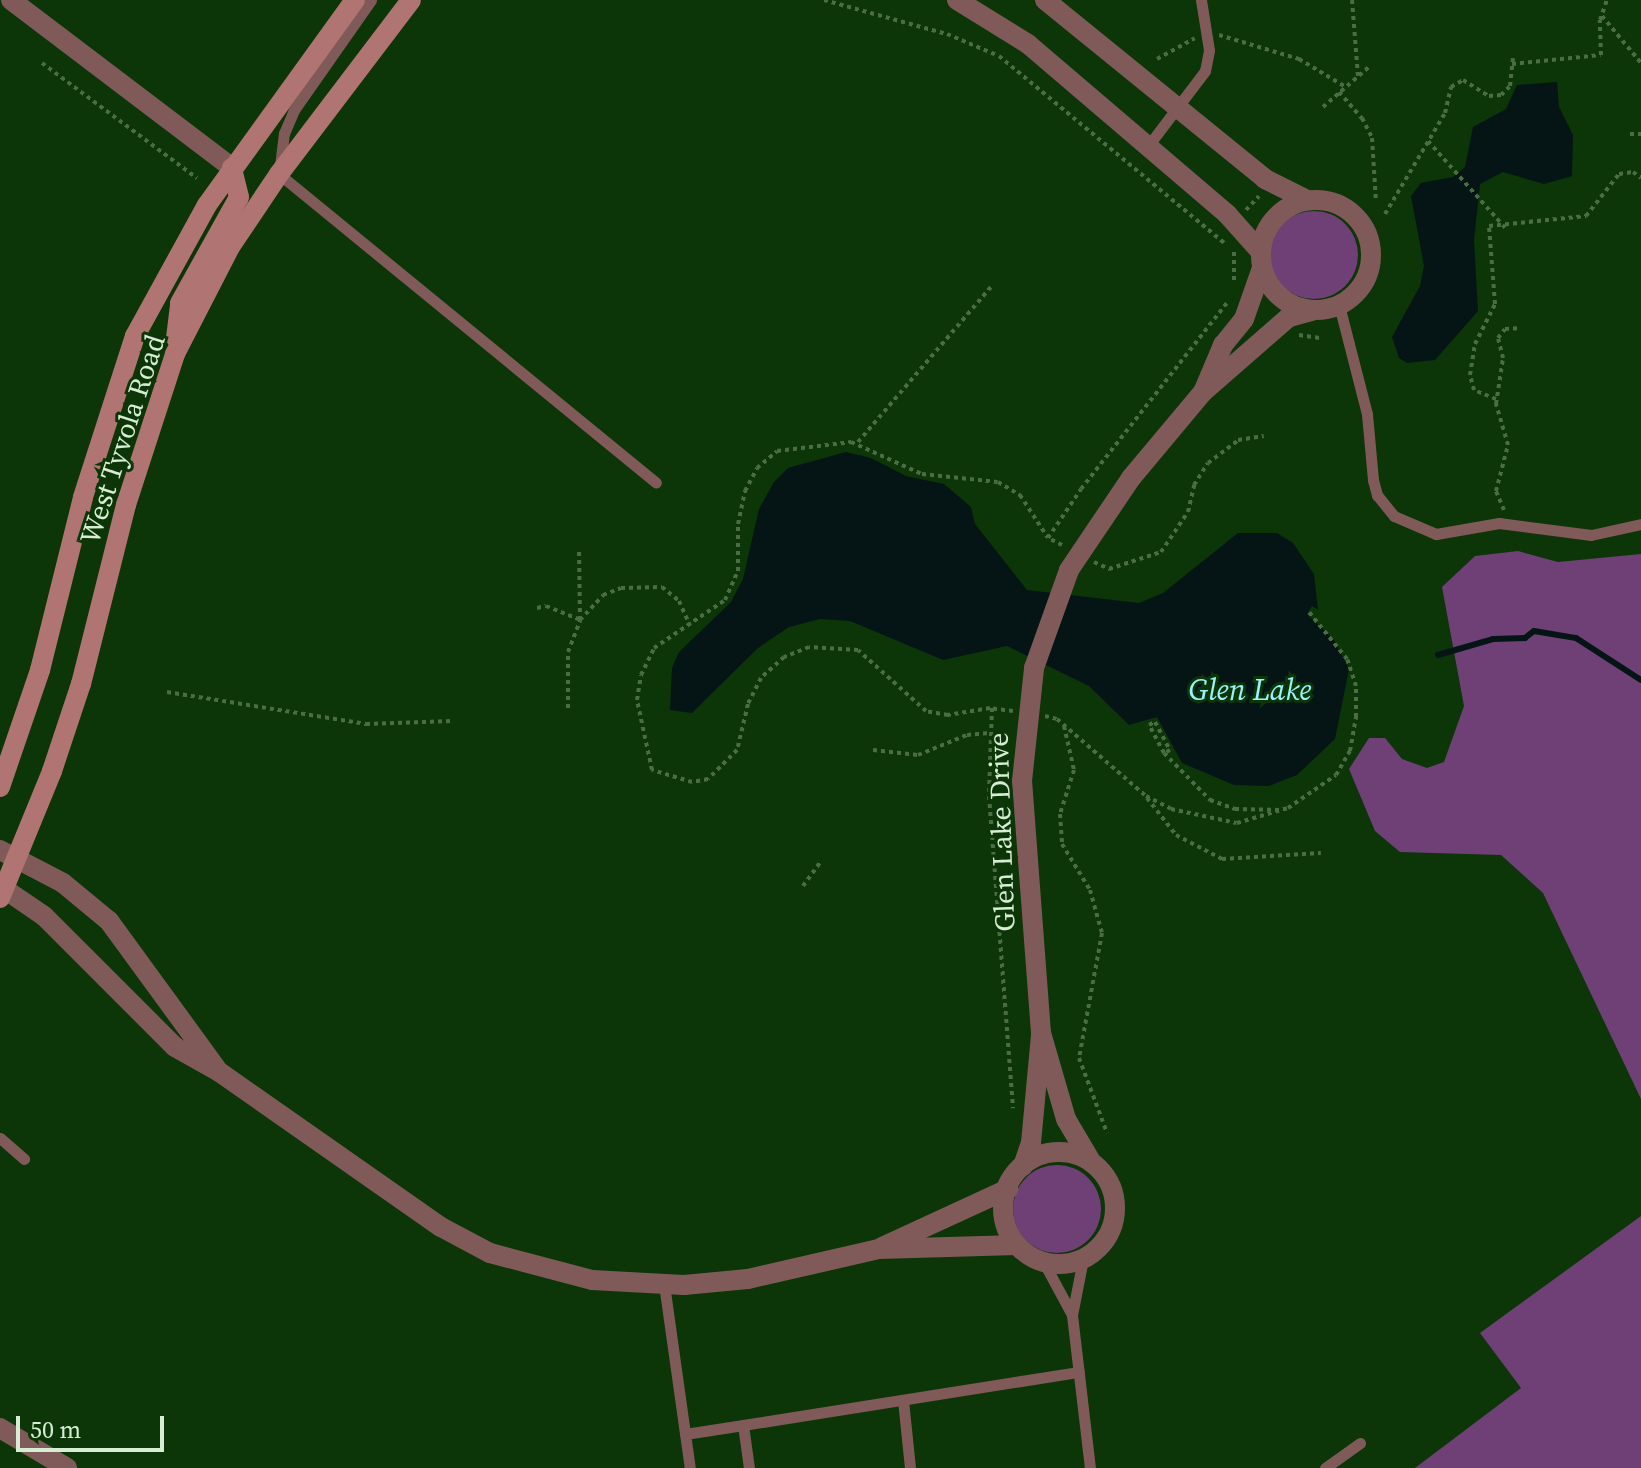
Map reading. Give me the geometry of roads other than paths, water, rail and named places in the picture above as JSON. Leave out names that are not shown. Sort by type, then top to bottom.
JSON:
[{"type":"main road","name":"West Tyvola Road","points":[[0,787],[40,670],[118,381],[135,336],[232,168],[355,0]]},
{"type":"main road","name":"West Tyvola Road","points":[[2,891],[9,854],[81,684],[126,505],[175,354],[230,247],[279,174],[411,0]]},
{"type":"main road","points":[[175,354],[180,303],[239,197],[232,168]]},
{"type":"street","points":[[957,0],[1028,44],[1227,214],[1261,259],[1280,297],[1312,311],[1339,305],[1359,291],[1369,274],[1369,236],[1344,206],[1307,200],[1265,179],[1045,0]]},
{"type":"street","points":[[14,1],[232,168]]},
{"type":"street","points":[[1261,259],[1273,219],[1307,200]]},
{"type":"street","name":"Glen Lake Drive","points":[[1203,392],[1223,345],[1244,319],[1261,259]]},
{"type":"street","name":"Glen Lake Drive","points":[[1023,1166],[1031,1143],[1041,1033],[1023,808],[1026,711],[1042,642],[1069,570],[1131,478],[1203,392],[1289,317],[1312,311]]},
{"type":"street","points":[[9,854],[63,883],[109,921],[218,1071]]},
{"type":"street","points":[[2,891],[75,945],[153,1029],[441,1227],[490,1253],[592,1280],[664,1284],[748,1279],[879,1249],[1017,1245],[1043,1261],[1083,1259],[1105,1240],[1115,1213],[1114,1194],[1092,1163],[1054,1153],[1023,1166],[1008,1189],[1004,1213],[1017,1245]]},
{"type":"street","name":"Glen Lake Drive","points":[[1041,1033],[1063,1112],[1092,1163]]},
{"type":"street","points":[[879,1249],[1008,1189]]},
{"type":"street","points":[[0,1428],[67,1468]]},
{"type":"lane","points":[[371,0],[294,110],[284,133],[279,174],[656,483]]},
{"type":"lane","points":[[1148,146],[1205,71],[1207,36],[1201,0]]},
{"type":"lane","points":[[1339,305],[1367,414],[1373,480],[1385,508],[1419,531],[1436,534],[1509,523],[1591,535],[1641,524]]},
{"type":"lane","points":[[0,1138],[24,1159]]},
{"type":"lane","points":[[1083,1259],[1072,1315],[1090,1468]]},
{"type":"lane","points":[[1043,1261],[1072,1315]]},
{"type":"lane","points":[[664,1284],[690,1468]]},
{"type":"lane","points":[[685,1434],[1079,1372]]},
{"type":"lane","points":[[903,1400],[910,1468]]},
{"type":"lane","points":[[743,1425],[749,1468]]},
{"type":"lane","points":[[1325,1468],[1360,1443]]},
{"type":"water","points":[[1557,82],[1559,107],[1573,135],[1572,176],[1544,184],[1503,172],[1480,184],[1474,240],[1478,311],[1435,360],[1407,363],[1399,358],[1392,337],[1420,286],[1424,266],[1411,196],[1421,183],[1453,177],[1465,167],[1473,127],[1506,109],[1517,85]]},
{"type":"water","name":"Glen Lake","points":[[846,452],[871,458],[906,476],[944,484],[971,507],[975,524],[1027,590],[1139,603],[1163,593],[1238,533],[1277,533],[1293,543],[1314,574],[1318,610],[1312,606],[1307,614],[1334,640],[1349,669],[1335,739],[1297,775],[1269,786],[1234,785],[1182,763],[1157,717],[1129,725],[1089,686],[1007,646],[943,660],[850,621],[820,619],[789,627],[758,648],[692,713],[670,710],[672,668],[679,652],[731,602],[743,579],[759,509],[774,482],[788,468]]},
{"type":"waterway","points":[[1438,655],[1493,639],[1525,638],[1534,631],[1576,638],[1641,680]]}]
